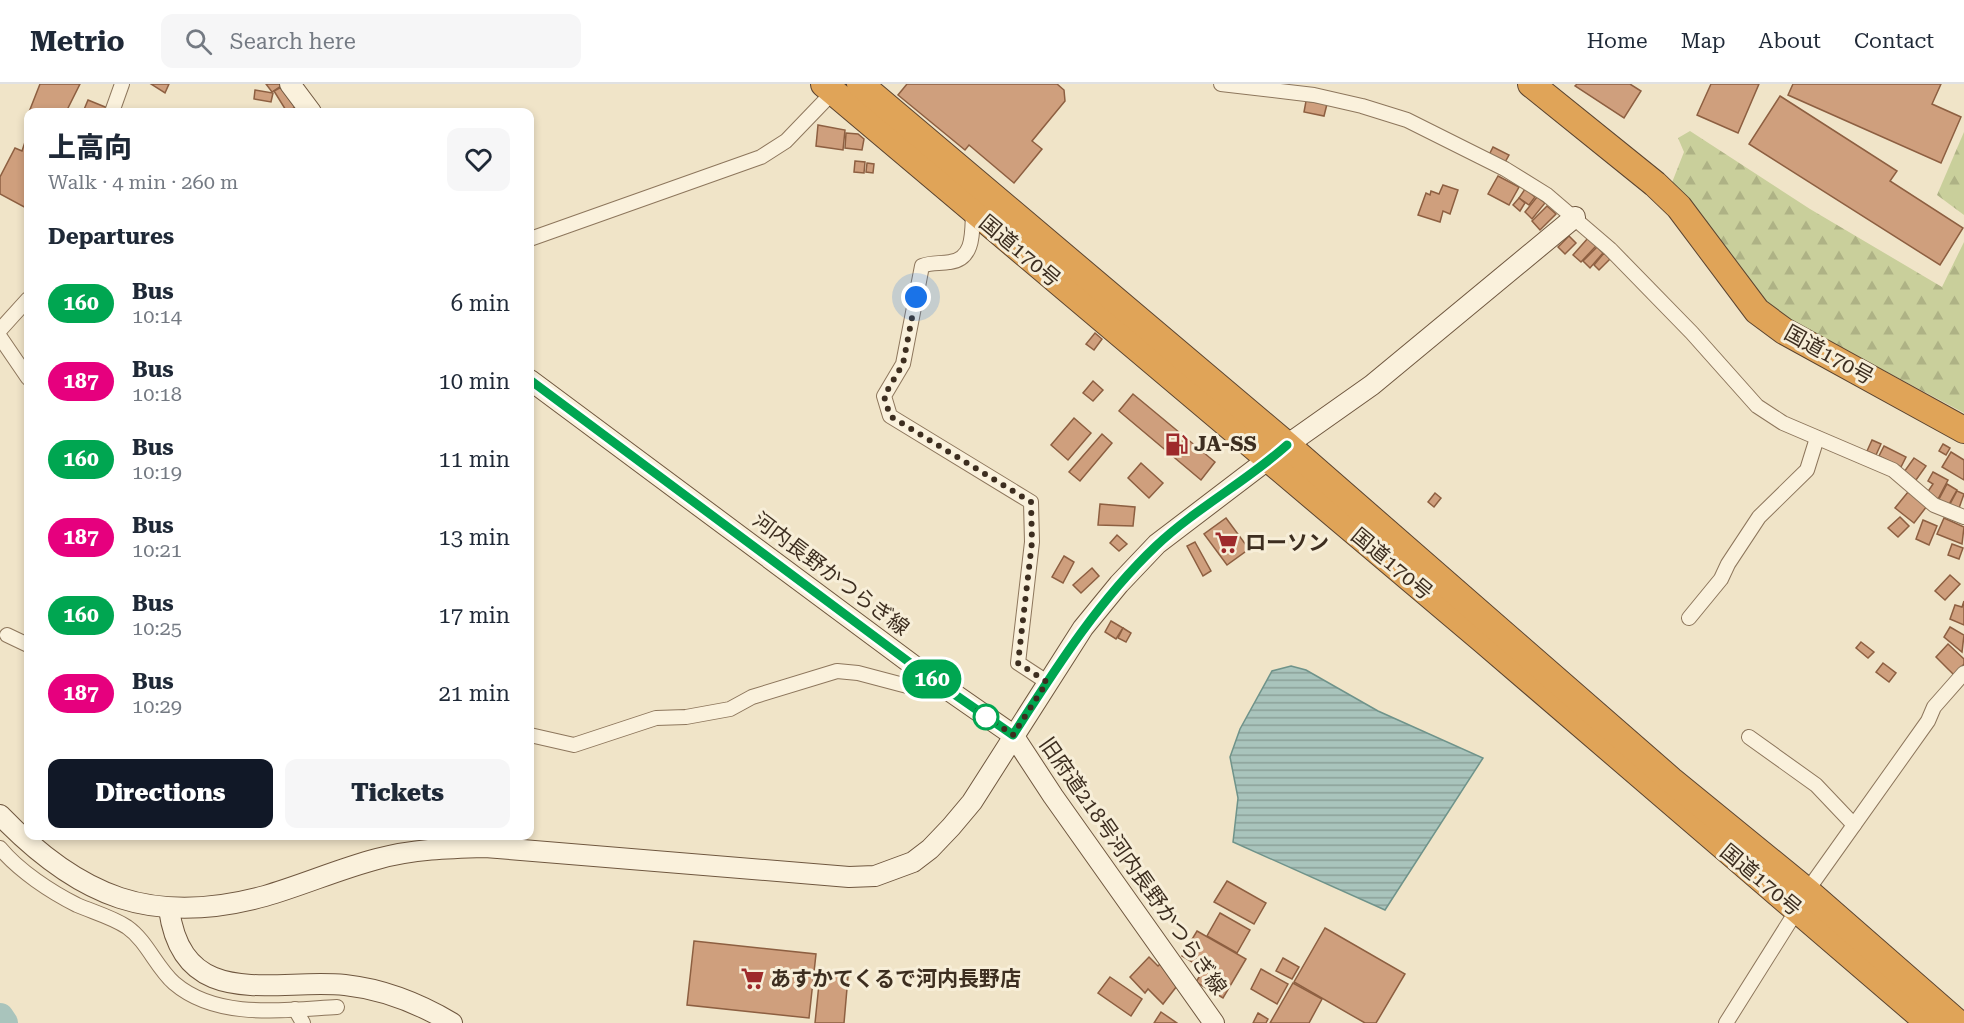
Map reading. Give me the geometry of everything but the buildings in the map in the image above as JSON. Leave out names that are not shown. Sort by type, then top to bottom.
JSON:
[{"type":"highway","name":"国道170号","points":[[860,84],[1278,453]]},
{"type":"highway","name":"国道170号","points":[[1531,84],[1655,184],[1679,207],[1757,311],[1784,331],[1964,430]]},
{"type":"highway","name":"国道170号","points":[[833,86],[973,212],[1278,453],[1671,780],[1929,1023]]},
{"type":"highway","name":"国道170号","points":[[1802,901],[1958,1023]]},
{"type":"street","points":[[113,108],[122,84]]},
{"type":"street","points":[[290,84],[308,108]]},
{"type":"street","points":[[1221,84],[1314,95],[1407,120],[1505,169],[1547,195],[1575,217],[1692,333],[1757,406],[1783,423],[1893,470],[1934,505],[1964,517]]},
{"type":"street","points":[[534,238],[761,157],[786,141],[833,86]]},
{"type":"street","points":[[973,212],[970,246],[963,257],[952,262],[922,266],[903,364],[884,396],[890,416],[1031,502],[1032,542],[1018,663],[1047,682]]},
{"type":"street","points":[[0,815],[29,846],[93,888],[138,904],[169,909],[190,910],[243,901],[378,858],[419,850],[485,847],[831,876],[875,876],[913,862],[930,849],[972,802],[1083,628],[1119,584],[1157,544],[1372,385],[1575,217]]},
{"type":"street","points":[[0,330],[24,303]]},
{"type":"street","points":[[0,337],[24,372]]},
{"type":"street","name":"河内長野かつらぎ線","points":[[534,383],[942,686],[1013,735]]},
{"type":"street","points":[[1689,618],[1721,579],[1728,564],[1759,518],[1807,470],[1817,438]]},
{"type":"street","points":[[7,635],[24,643]]},
{"type":"street","points":[[534,736],[574,745],[656,718],[687,717],[730,709],[752,697],[837,670],[911,687],[942,686]]},
{"type":"street","points":[[1726,1023],[1802,901],[1928,721],[1934,707],[1964,673]]},
{"type":"street","name":"旧府道218号河内長野かつらぎ線","points":[[1013,735],[1053,796],[1214,1023]]},
{"type":"street","points":[[1749,737],[1816,785],[1854,825]]},
{"type":"street","points":[[0,848],[46,886],[76,904],[128,928],[173,982],[194,998],[212,1004],[255,1009],[337,1007]]},
{"type":"street","points":[[169,909],[172,932],[180,948],[194,964],[213,977],[241,986],[344,985],[364,988],[401,998],[452,1023]]},
{"type":"street","points":[[295,1009],[303,1023]]},
{"type":"green space","points":[[1690,131],[1810,209],[1942,287],[1964,242],[1964,413],[1784,317],[1759,300],[1671,185],[1684,152],[1678,138]]},
{"type":"green space","points":[[1964,132],[1964,215],[1937,195]]},
{"type":"water","points":[[1291,666],[1306,670],[1378,711],[1483,758],[1385,910],[1233,842],[1238,798],[1230,757],[1240,729],[1272,671]]},
{"type":"waterway","points":[[0,1017],[4,1023]]},
{"type":"bus line","name":"160","points":[[534,383],[921,671],[1013,735],[1083,628],[1119,584],[1157,544],[1270,461],[1287,445]]},
{"type":"place","name":"JA-SS","points":[[1176,444]]},
{"type":"place","name":"ローソン","points":[[1227,543]]},
{"type":"place","name":"あすかてくるで河内長野店","points":[[752,979]]},
{"type":"route","points":[[916,297],[903,364],[884,396],[890,416],[1031,502],[1034,521],[1018,663],[1047,682],[1013,735],[977,710],[986,717]]}]
